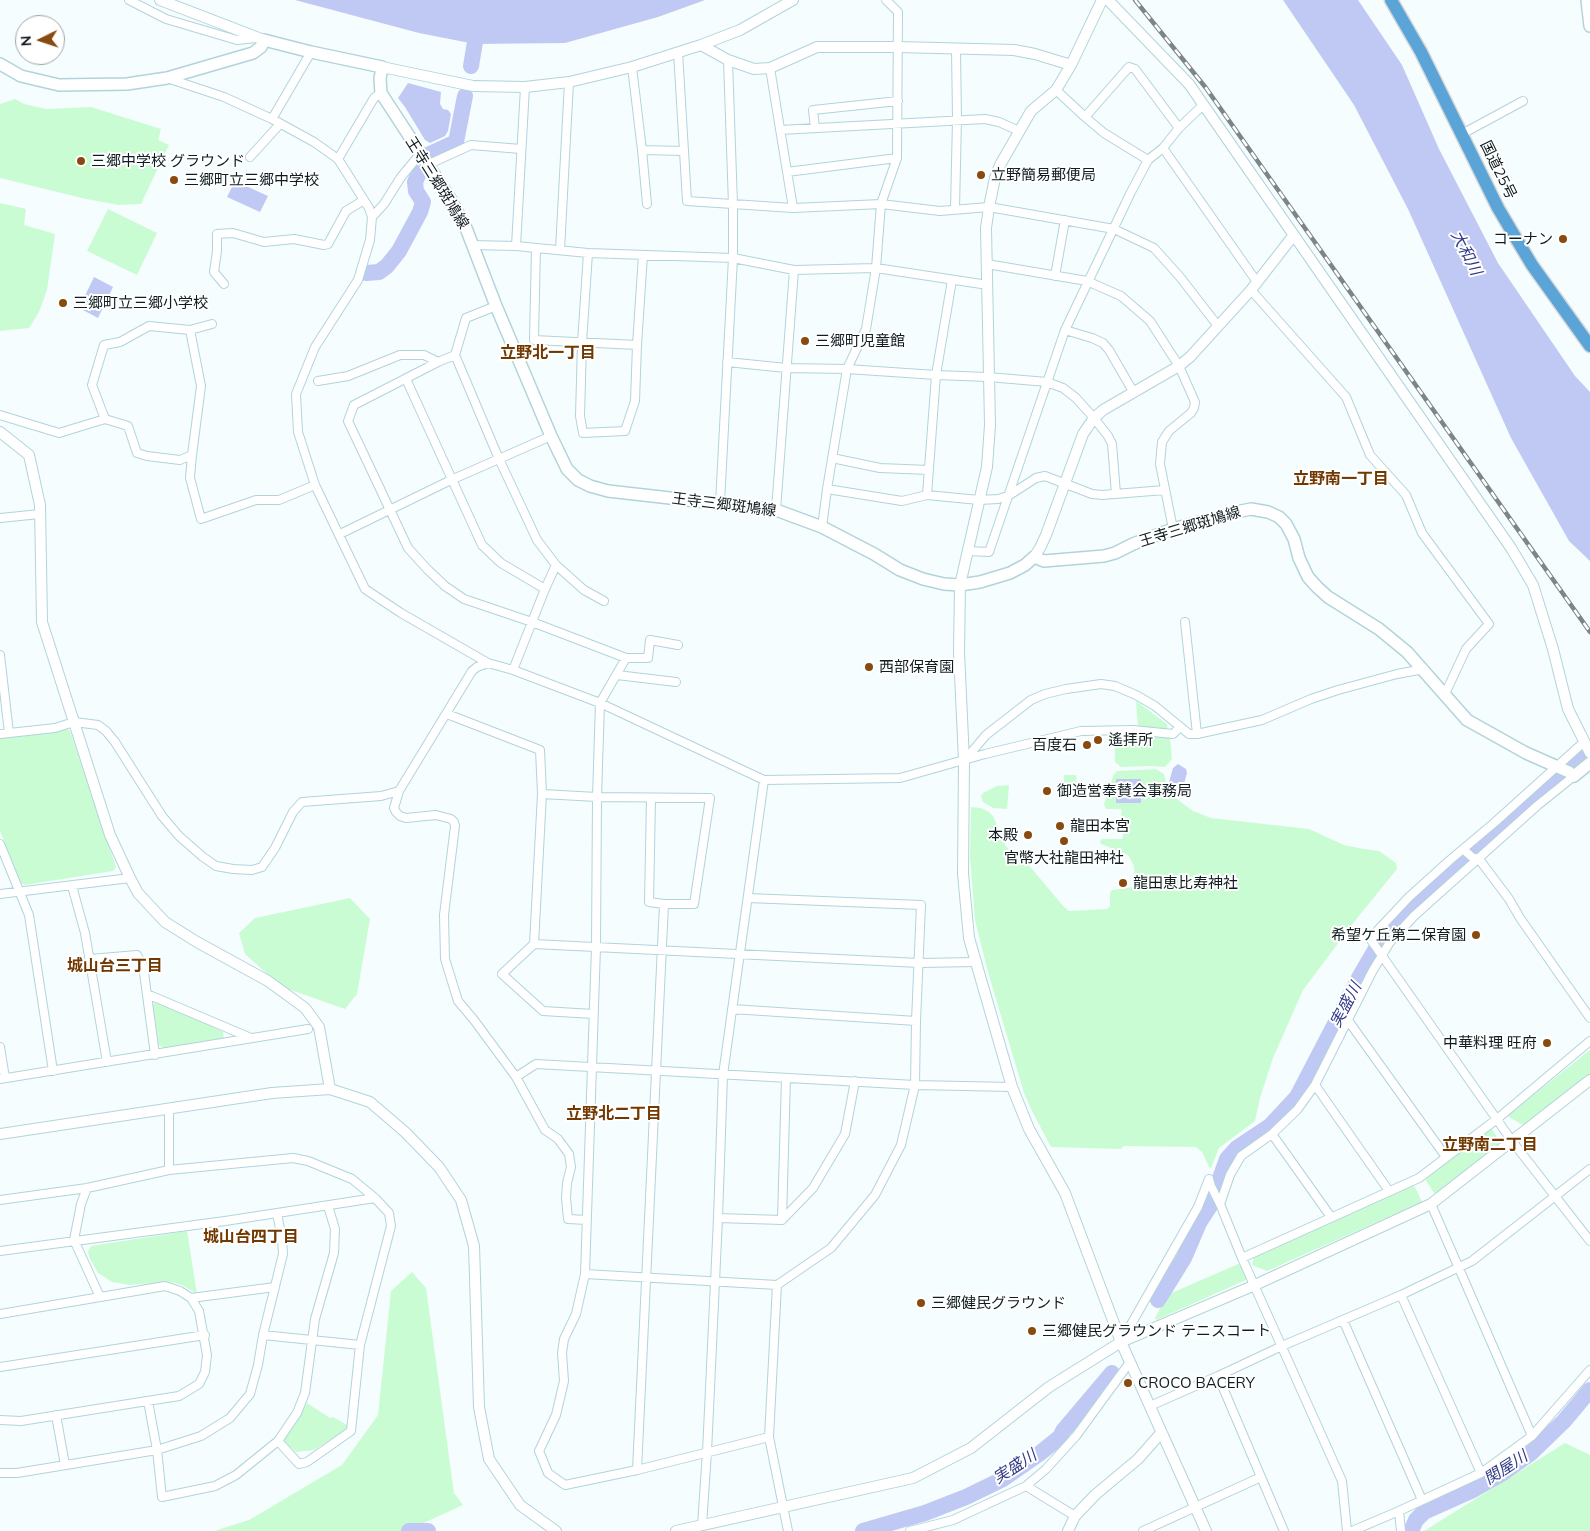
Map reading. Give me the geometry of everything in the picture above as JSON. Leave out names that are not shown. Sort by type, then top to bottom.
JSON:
[{"type":"highway","name":"国道25号","points":[[1392,0],[1421,52],[1498,208],[1523,250],[1590,346]]},
{"type":"main road","points":[[1587,0],[1590,26]]},
{"type":"main road","points":[[0,64],[21,76],[59,85],[127,84],[167,78],[253,53],[261,47],[260,39],[382,67],[380,79],[381,93]]},
{"type":"main road","name":"王寺三郷斑鳩線","points":[[381,93],[451,200],[473,245],[496,306],[551,436],[567,469],[578,480],[590,486],[608,491],[776,510],[822,527],[900,570],[923,579],[944,584],[960,585],[980,582],[1010,573],[1025,565],[1034,557],[1044,561],[1104,556],[1173,529],[1251,509],[1268,512],[1279,517],[1286,524],[1294,539],[1299,558],[1308,577],[1317,587],[1380,629],[1407,652],[1467,720],[1526,754],[1565,771]]},
{"type":"main road","points":[[1565,771],[1590,763]]},
{"type":"street","points":[[129,0],[166,18],[237,40],[260,39]]},
{"type":"street","points":[[382,67],[473,86],[524,87],[569,82],[632,67],[701,45],[740,30],[793,0]]},
{"type":"street","points":[[822,527],[847,369],[866,329],[876,268],[881,204],[897,158],[898,12],[886,0]]},
{"type":"street","points":[[1102,0],[1071,64],[1056,90],[1031,111],[1019,132],[995,178],[989,207],[986,228],[990,425],[987,467],[960,585],[959,652],[964,761],[963,874],[969,938],[1012,1087],[1029,1129],[1065,1193],[1121,1342],[1206,1531]]},
{"type":"street","points":[[1108,0],[1189,84],[1511,548],[1533,586],[1553,648],[1568,709],[1586,747],[1538,805],[1414,916],[1381,953],[1315,1085],[1297,1110],[1272,1134],[1241,1156],[1230,1175],[1219,1202]]},
{"type":"street","points":[[164,2],[260,39]]},
{"type":"street","points":[[701,45],[728,60],[754,69],[770,68],[816,47],[1014,50],[1071,64]]},
{"type":"street","points":[[955,209],[956,49]]},
{"type":"street","points":[[272,119],[311,52]]},
{"type":"street","points":[[678,52],[687,201],[793,208],[881,204],[940,211],[989,207],[1114,229],[1154,248],[1180,277],[1218,326]]},
{"type":"street","points":[[720,503],[733,258],[728,60]]},
{"type":"street","points":[[632,67],[647,204]]},
{"type":"street","points":[[1085,117],[1128,67],[1135,69],[1180,128]]},
{"type":"street","points":[[770,68],[793,208]]},
{"type":"street","points":[[167,78],[224,97],[272,119],[314,142],[338,159],[369,208],[372,217],[370,240],[358,280],[314,348],[296,394],[298,432],[315,484],[365,589],[401,614],[488,663],[513,670],[600,703],[764,780],[900,778],[1081,731],[1133,730],[1173,734],[1180,727]]},
{"type":"street","points":[[560,250],[569,82]]},
{"type":"street","points":[[516,246],[524,87]]},
{"type":"street","points":[[1056,90],[1104,133],[1148,160]]},
{"type":"street","points":[[338,159],[374,98],[381,93]]},
{"type":"street","points":[[815,128],[813,110],[898,101]]},
{"type":"street","points":[[1462,134],[1522,101]]},
{"type":"street","points":[[967,551],[990,552],[1066,330],[1087,281],[1114,229],[1130,192],[1148,160],[1203,105]]},
{"type":"street","points":[[780,130],[984,119],[999,122],[1019,132]]},
{"type":"street","points":[[250,157],[280,124]]},
{"type":"street","points":[[427,165],[471,145],[521,149]]},
{"type":"street","points":[[1162,148],[1254,286],[1346,397],[1370,455],[1406,495],[1422,533],[1489,624],[1466,649],[1445,694]]},
{"type":"street","points":[[642,150],[684,152]]},
{"type":"street","points":[[372,217],[384,204],[401,177],[420,154]]},
{"type":"street","points":[[787,172],[897,158]]},
{"type":"street","points":[[224,284],[214,272],[217,251],[216,234],[233,233],[264,242],[294,239],[324,245],[328,244],[346,211],[364,200]]},
{"type":"street","points":[[1055,276],[1064,220]]},
{"type":"street","points":[[1034,557],[1046,535],[1083,434],[1094,418],[1103,410],[1179,366],[1190,357],[1254,286],[1294,236]]},
{"type":"street","points":[[473,245],[516,246],[588,253],[733,258],[794,270],[876,268],[988,285]]},
{"type":"street","points":[[536,248],[534,340],[637,345]]},
{"type":"street","points":[[588,253],[582,343],[580,416],[583,433],[625,431],[635,401],[643,254]]},
{"type":"street","points":[[987,264],[1087,281],[1121,296],[1150,321],[1179,366],[1195,402],[1191,413],[1169,431],[1162,442],[1160,464],[1173,529]]},
{"type":"street","points":[[776,510],[794,270]]},
{"type":"street","points":[[927,495],[936,375],[952,280]]},
{"type":"street","points":[[496,306],[466,318],[455,356],[499,459],[537,540],[556,565],[584,590],[604,601]]},
{"type":"street","points":[[105,419],[92,385],[104,345],[120,342],[149,326],[190,330],[212,324]]},
{"type":"street","points":[[190,330],[201,386],[190,478],[201,519],[256,500],[279,500],[315,484]]},
{"type":"street","points":[[1066,330],[1103,343],[1134,393]]},
{"type":"street","points":[[318,381],[348,376],[400,355],[424,355],[438,362]]},
{"type":"street","points":[[455,356],[438,362],[354,405],[348,421],[408,548],[445,586],[464,599],[532,622],[626,658],[648,658],[650,640],[678,645]]},
{"type":"street","points":[[727,362],[786,368],[847,369],[1047,382],[1063,388],[1076,398],[1108,436],[1112,444],[1116,494]]},
{"type":"street","points":[[406,379],[482,545],[501,563],[545,589]]},
{"type":"street","points":[[0,415],[60,433],[105,419],[128,426],[137,453],[180,460],[192,455]]},
{"type":"street","points":[[0,432],[29,456],[40,505],[42,622],[110,835],[130,878],[138,893],[165,922],[268,981],[306,1008],[319,1027],[330,1089]]},
{"type":"street","points":[[340,534],[451,480],[551,436]]},
{"type":"street","points":[[832,458],[880,468],[929,470]]},
{"type":"street","points":[[827,488],[902,501],[927,495],[979,500],[998,499],[1008,496],[1036,478],[1045,476],[1092,494],[1166,490]]},
{"type":"street","points":[[0,518],[40,514]]},
{"type":"street","points":[[513,670],[556,565]]},
{"type":"street","points":[[1184,622],[1197,734]]},
{"type":"street","points":[[0,655],[9,733]]},
{"type":"street","points":[[626,658],[600,703],[596,947],[585,1274],[576,1314],[564,1339],[562,1353],[564,1381],[556,1415],[539,1450],[548,1473],[565,1484],[637,1470],[768,1437]]},
{"type":"street","points":[[488,663],[472,671],[399,791],[394,808],[400,816],[406,818],[436,815],[451,819],[454,822],[444,915],[445,959],[458,1001],[516,1077],[545,1130],[558,1139],[569,1154],[571,1167],[566,1198],[568,1219],[586,1220]]},
{"type":"street","points":[[964,761],[986,735],[1031,700],[1044,694],[1066,689],[1101,684],[1115,686],[1155,706],[1189,734],[1197,734],[1262,720],[1311,699],[1338,690],[1397,674],[1424,669]]},
{"type":"street","points":[[617,675],[676,682]]},
{"type":"street","points":[[447,714],[540,750],[542,794],[534,944],[502,974],[543,1011],[593,1014]]},
{"type":"street","points":[[0,734],[55,728],[74,722],[98,725],[106,731],[162,816],[179,836],[216,866],[233,869],[252,870],[262,867],[293,812],[302,802],[381,796],[399,791]]},
{"type":"street","points":[[1565,771],[1450,860],[1409,897],[1371,940],[1512,1141],[1590,1240]]},
{"type":"street","points":[[702,1525],[718,1218],[723,1075],[764,780]]},
{"type":"street","points":[[542,794],[597,797],[710,798],[694,904],[649,902],[651,798]]},
{"type":"street","points":[[0,844],[28,915],[33,936],[53,1070]]},
{"type":"street","points":[[1464,850],[1476,859],[1509,900],[1590,1018]]},
{"type":"street","points":[[0,894],[130,878]]},
{"type":"street","points":[[72,886],[85,933],[107,1062]]},
{"type":"street","points":[[585,1274],[777,1284],[831,1248],[875,1195],[901,1145],[915,1085],[921,905],[748,898]]},
{"type":"street","points":[[637,1470],[647,1278],[660,950],[664,904]]},
{"type":"street","points":[[534,944],[919,962],[975,962]]},
{"type":"street","points":[[90,959],[137,955],[143,965],[155,1054]]},
{"type":"street","points":[[147,994],[251,1038]]},
{"type":"street","points":[[732,1009],[916,1021]]},
{"type":"street","points":[[1347,1019],[1446,1158]]},
{"type":"street","points":[[0,1047],[2,1078],[308,1029]]},
{"type":"street","points":[[1242,1258],[1419,1178],[1497,1119],[1590,1041]]},
{"type":"street","points":[[516,1077],[536,1064],[915,1085],[1012,1087]]},
{"type":"street","points":[[782,1220],[786,1078]]},
{"type":"street","points":[[676,1531],[913,1478],[971,1448],[1049,1387],[1121,1342],[1255,1285],[1430,1204],[1590,1080]]},
{"type":"street","points":[[718,1218],[782,1220],[813,1188],[845,1134],[855,1081]]},
{"type":"street","points":[[1315,1085],[1389,1191]]},
{"type":"street","points":[[0,1134],[272,1092],[330,1089],[370,1102],[405,1132],[439,1167],[462,1200],[474,1246],[479,1407],[489,1459],[520,1505],[556,1531]]},
{"type":"street","points":[[169,1108],[169,1170]]},
{"type":"street","points":[[1272,1134],[1331,1217]]},
{"type":"street","points":[[0,1200],[87,1188],[169,1170],[293,1158],[308,1161],[352,1179],[375,1198],[389,1213],[391,1226],[360,1345],[351,1431],[307,1462],[300,1464],[278,1441]]},
{"type":"street","points":[[1150,1406],[1472,1261],[1590,1169]]},
{"type":"street","points":[[1121,1342],[1198,1207],[1209,1179],[1242,1258],[1342,1481],[1347,1531]]},
{"type":"street","points":[[87,1188],[80,1204],[74,1240],[100,1297]]},
{"type":"street","points":[[0,1251],[225,1221],[375,1198]]},
{"type":"street","points":[[1430,1204],[1532,1436]]},
{"type":"street","points":[[148,1401],[162,1497],[215,1486],[236,1475],[278,1441],[297,1413],[305,1393],[315,1319],[334,1253],[336,1237],[328,1206]]},
{"type":"street","points":[[0,1473],[17,1473],[156,1450],[201,1436],[230,1418],[250,1394],[258,1365],[263,1335],[283,1254],[277,1212]]},
{"type":"street","points":[[777,1284],[768,1437],[788,1531]]},
{"type":"street","points":[[0,1314],[165,1286],[180,1291],[191,1298],[199,1311],[205,1335],[207,1355],[204,1372],[198,1384],[179,1396],[21,1421],[0,1420]]},
{"type":"street","points":[[191,1298],[275,1287]]},
{"type":"street","points":[[1400,1295],[1481,1473]]},
{"type":"street","points":[[1343,1320],[1422,1500]]},
{"type":"street","points":[[0,1367],[205,1335]]},
{"type":"street","points":[[263,1335],[360,1345]]},
{"type":"street","points":[[910,1531],[953,1520],[1026,1486],[1046,1469],[1076,1436],[1130,1362]]},
{"type":"street","points":[[1352,1531],[1481,1473],[1532,1436],[1590,1370]]},
{"type":"street","points":[[1218,1376],[1284,1531]]},
{"type":"street","points":[[56,1415],[65,1465]]},
{"type":"street","points":[[1068,1531],[1075,1516],[1095,1494],[1138,1459],[1161,1433]]},
{"type":"street","points":[[1143,1531],[1261,1477]]},
{"type":"street","points":[[1026,1486],[1075,1516]]},
{"type":"street","points":[[1399,1511],[1401,1531]]},
{"type":"green space","name":"三郷中学校 グラウンド","points":[[15,99],[24,104],[46,109],[91,107],[161,129],[158,140],[169,145],[141,204],[119,205],[86,199],[0,178],[0,104]]},
{"type":"green space","points":[[0,203],[26,209],[24,225],[55,234],[47,290],[39,312],[29,328],[0,331]]},
{"type":"green space","points":[[108,209],[157,233],[137,275],[87,251]]},
{"type":"green space","points":[[1136,701],[1167,724],[1168,730],[1155,727],[1138,727]]},
{"type":"green space","points":[[64,727],[70,731],[116,867],[113,871],[25,885],[21,883],[0,831],[0,737]]},
{"type":"green space","points":[[1114,735],[1170,736],[1172,759],[1165,767],[1121,767],[1115,762]]},
{"type":"green space","points":[[1156,769],[1164,774],[1169,793],[1193,811],[1211,818],[1309,829],[1344,845],[1379,851],[1396,863],[1397,869],[1303,990],[1273,1058],[1260,1098],[1255,1121],[1219,1148],[1211,1168],[1202,1152],[1196,1147],[1124,1146],[1121,1149],[1051,1147],[1024,1093],[988,972],[975,920],[970,857],[971,807],[981,808],[993,816],[1005,845],[1027,863],[1069,911],[1107,909],[1110,906],[1110,893],[1112,890],[1133,887],[1135,885],[1134,866],[1128,855],[1100,842],[1102,839],[1122,839],[1123,836],[1121,809],[1106,809],[1104,805],[1113,776],[1117,771]]},
{"type":"green space","points":[[1064,775],[1076,775],[1077,796],[1064,797]]},
{"type":"green space","points":[[1009,785],[1007,809],[993,808],[983,802],[981,796],[983,793],[997,786]]},
{"type":"green space","points":[[350,898],[370,919],[357,994],[345,1009],[282,987],[245,954],[239,933],[255,918]]},
{"type":"green space","points":[[160,999],[223,1032],[224,1040],[165,1049],[159,1045],[153,1004]]},
{"type":"green space","points":[[1590,1050],[1590,1074],[1523,1125],[1509,1117],[1508,1115]]},
{"type":"green space","points":[[1492,1129],[1498,1139],[1498,1144],[1437,1193],[1434,1193],[1426,1179],[1488,1130]]},
{"type":"green space","points":[[1413,1186],[1422,1202],[1267,1271],[1252,1265],[1254,1256]]},
{"type":"green space","points":[[187,1231],[197,1294],[182,1285],[171,1282],[130,1285],[112,1282],[98,1273],[89,1257],[88,1251],[91,1246]]},
{"type":"green space","points":[[1238,1264],[1241,1265],[1247,1277],[1246,1280],[1156,1320],[1155,1318],[1167,1295]]},
{"type":"green space","points":[[412,1272],[426,1288],[454,1493],[463,1505],[406,1531],[214,1531],[249,1520],[342,1465],[378,1415],[391,1291]]},
{"type":"green space","points":[[307,1403],[330,1418],[333,1417],[347,1425],[347,1429],[314,1450],[296,1452],[285,1442],[285,1434],[298,1420]]},
{"type":"green space","points":[[1565,1443],[1590,1455],[1590,1531],[1424,1531]]},
{"type":"water","points":[[295,0],[705,0],[658,17],[565,43],[475,44],[419,33]]},
{"type":"water","name":"大和川","points":[[1283,0],[1358,0],[1402,65],[1439,149],[1498,263],[1575,376],[1590,392],[1590,561],[1569,541],[1511,438],[1408,209],[1354,105]]},
{"type":"water","points":[[408,83],[441,92],[440,104],[443,109],[448,110],[451,114],[448,131],[445,136],[430,143],[425,140],[398,98]]},
{"type":"water","points":[[235,181],[268,196],[260,212],[227,197]]},
{"type":"water","points":[[94,277],[113,287],[98,318],[79,308]]},
{"type":"water","points":[[1178,764],[1186,769],[1187,773],[1184,784],[1177,792],[1172,793],[1169,782],[1173,768]]},
{"type":"water","points":[[1116,779],[1141,779],[1141,803],[1116,803]]},
{"type":"waterway","points":[[471,66],[482,0]]},
{"type":"waterway","points":[[430,154],[456,142],[465,96]]},
{"type":"waterway","points":[[366,273],[379,272],[387,266],[399,251],[420,212],[423,202],[416,191],[415,182],[419,173]]},
{"type":"waterway","name":"実盛川","points":[[1158,1300],[1184,1258],[1199,1223],[1210,1206],[1227,1159],[1237,1148],[1270,1126],[1297,1097],[1360,976],[1381,940],[1431,890],[1500,827],[1579,757],[1590,751]]},
{"type":"waterway","name":"実盛川","points":[[863,1531],[925,1513],[966,1497],[1003,1479],[1060,1437],[1112,1373]]},
{"type":"waterway","name":"関屋川","points":[[1411,1531],[1416,1520],[1424,1512],[1471,1491],[1503,1473],[1531,1453],[1564,1421],[1590,1390]]},
{"type":"waterway","name":"実盛川","points":[[409,1531],[428,1531]]},
{"type":"railway","points":[[1135,0],[1206,88],[1590,632]]},
{"type":"place","name":"三郷中学校 グラウンド","points":[[81,161]]},
{"type":"place","name":"立野簡易郵便局","points":[[981,175]]},
{"type":"place","name":"三郷町立三郷中学校","points":[[174,180]]},
{"type":"place","name":"コーナン","points":[[1563,239]]},
{"type":"place","name":"三郷町立三郷小学校","points":[[63,303]]},
{"type":"place","name":"三郷町児童館","points":[[805,341]]},
{"type":"place","name":"西部保育園","points":[[869,667]]},
{"type":"place","name":"遙拝所","points":[[1098,740]]},
{"type":"place","name":"百度石","points":[[1087,745]]},
{"type":"place","name":"御造営奉賛会事務局","points":[[1047,791]]},
{"type":"place","name":"龍田本宮","points":[[1060,826]]},
{"type":"place","name":"本殿","points":[[1028,835]]},
{"type":"place","name":"官幣大社龍田神社","points":[[1064,841]]},
{"type":"place","name":"龍田恵比寿神社","points":[[1123,883]]},
{"type":"place","name":"希望ケ丘第二保育園","points":[[1476,935]]},
{"type":"place","name":"中華料理 旺府","points":[[1547,1043]]},
{"type":"place","name":"三郷健民グラウンド","points":[[921,1303]]},
{"type":"place","name":"三郷健民グラウンド テニスコート","points":[[1032,1331]]},
{"type":"place","name":"CROCO BACERY","points":[[1128,1383]]},
{"type":"district","name":"立野北一丁目","points":[[548,353]]},
{"type":"district","name":"立野南一丁目","points":[[1341,479]]},
{"type":"district","name":"城山台三丁目","points":[[115,966]]},
{"type":"district","name":"立野北二丁目","points":[[614,1114]]},
{"type":"district","name":"立野南二丁目","points":[[1490,1145]]},
{"type":"district","name":"城山台四丁目","points":[[251,1237]]}]
